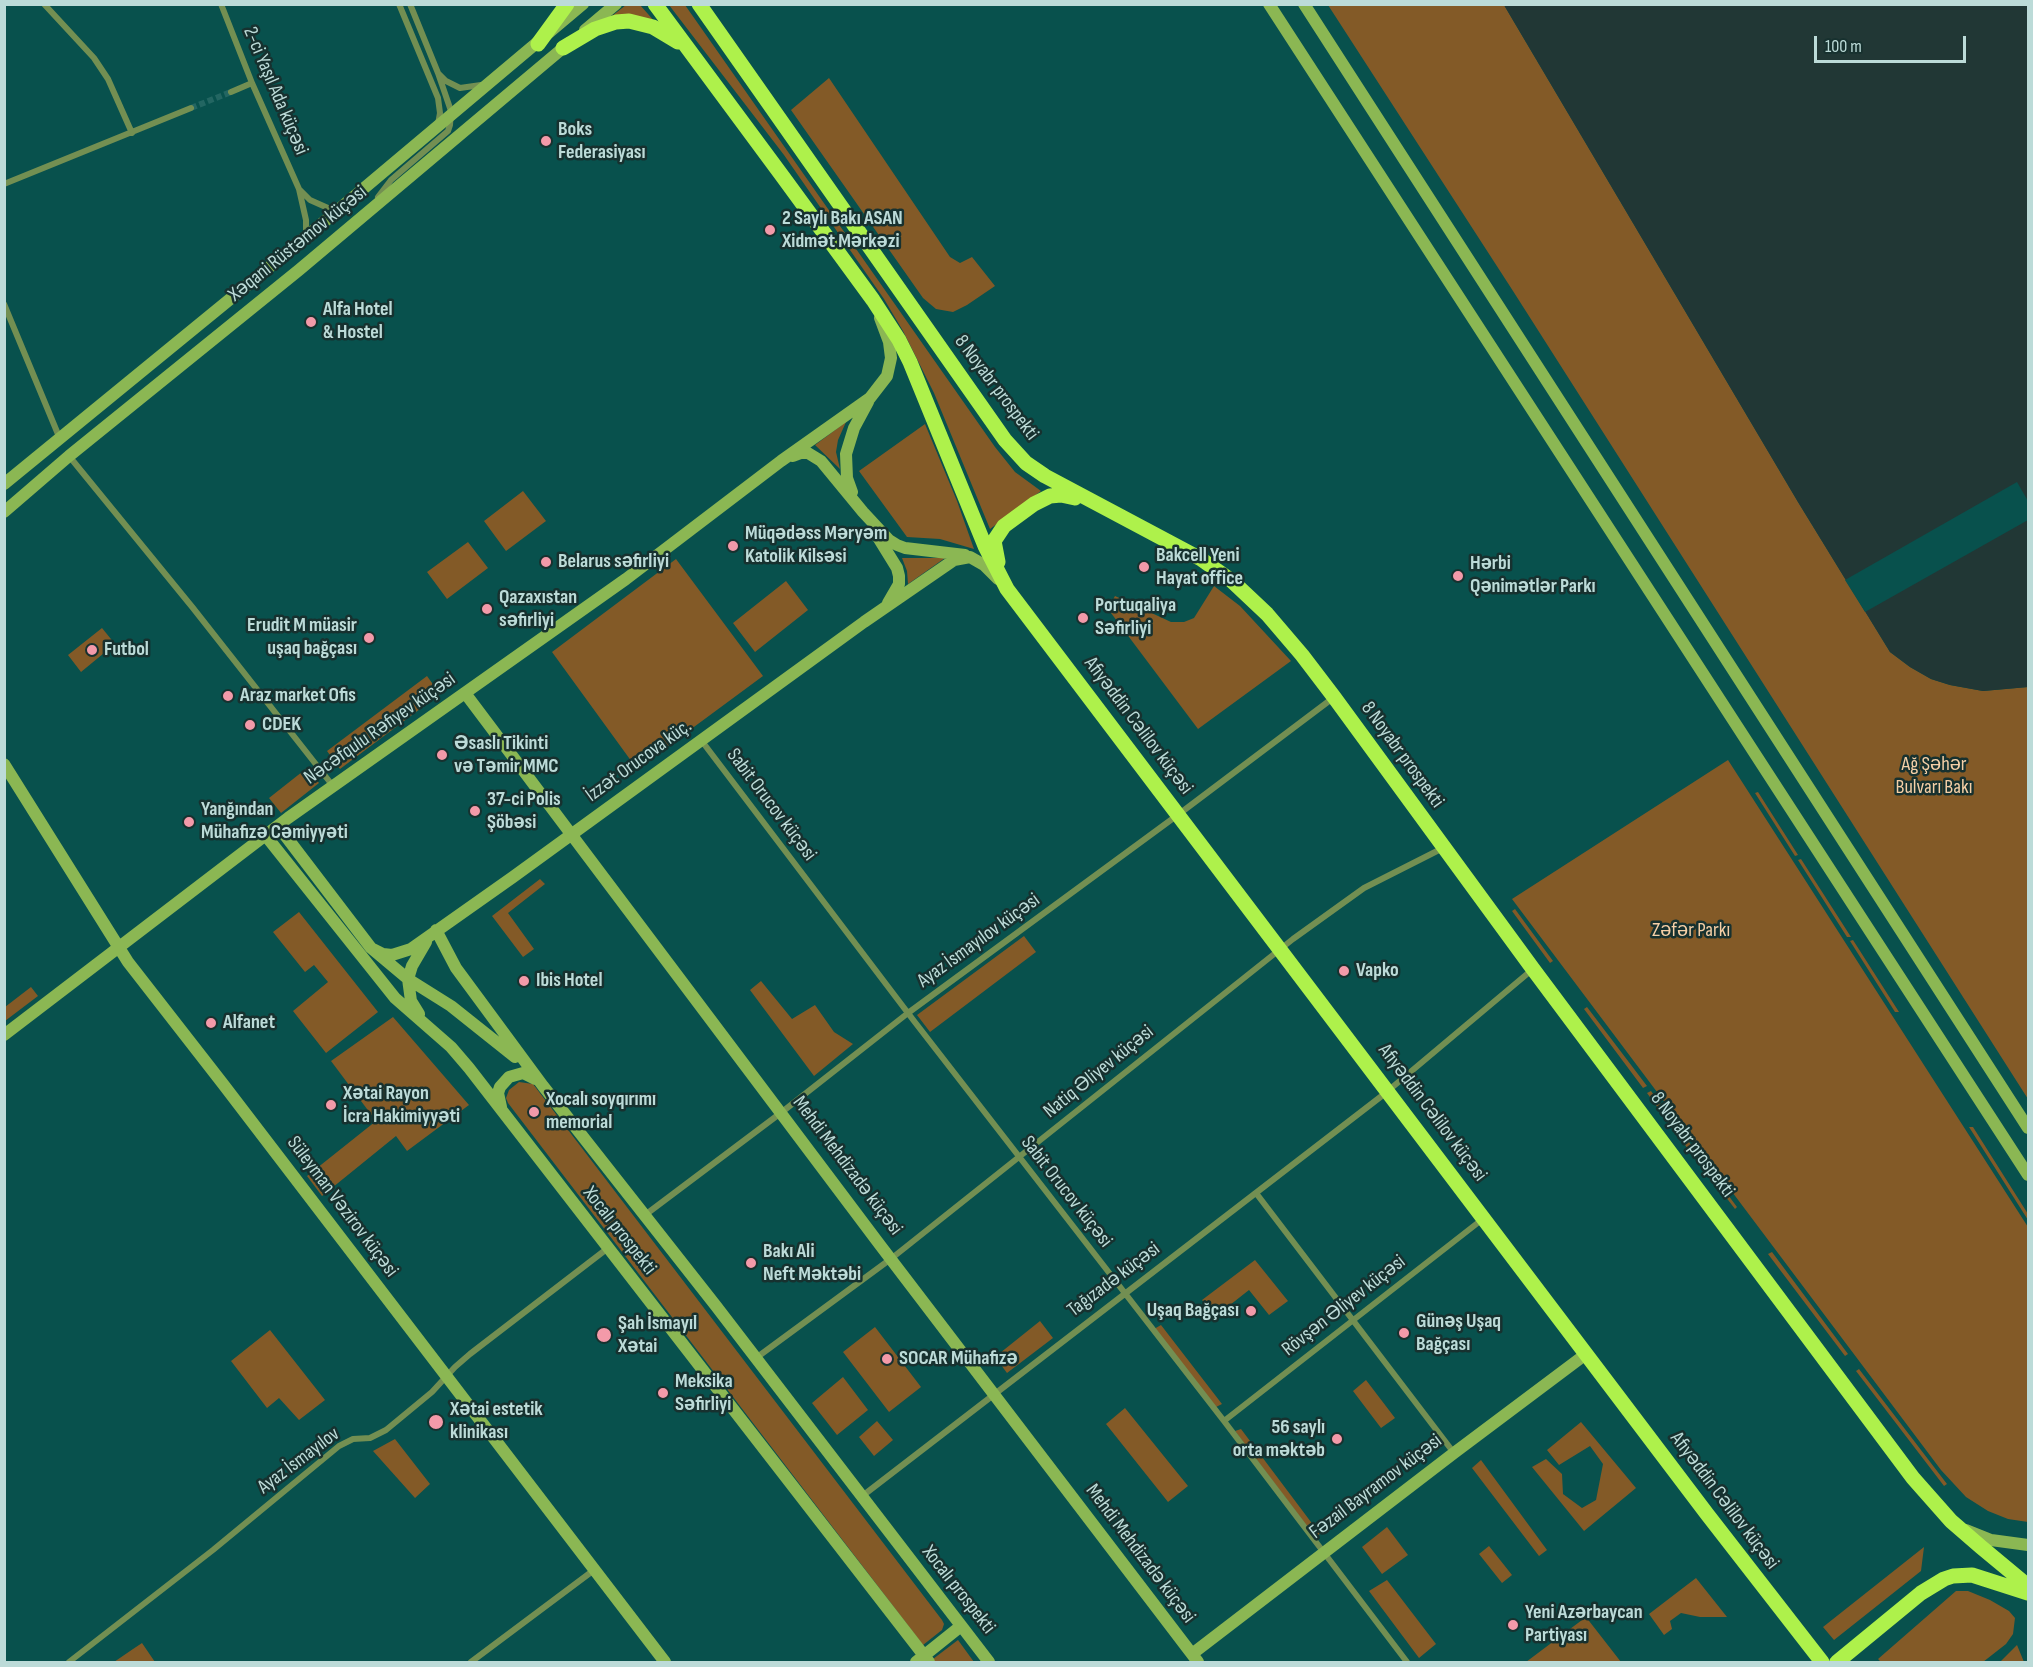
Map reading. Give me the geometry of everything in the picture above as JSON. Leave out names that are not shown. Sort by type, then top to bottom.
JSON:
[{"type":"highway","points":[[538,44],[567,4]]},
{"type":"highway","points":[[655,4],[873,300],[894,332],[910,362],[985,546],[1008,589]]},
{"type":"highway","name":"8 Noyabr prospekti","points":[[699,4],[1005,440],[1026,463],[1095,504],[1182,548],[1232,581],[1285,634],[1913,1478],[1951,1521],[2028,1586]]},
{"type":"highway","points":[[711,4],[730,51]]},
{"type":"highway","points":[[563,48],[595,29],[616,22],[629,21],[642,23],[667,34],[699,63]]},
{"type":"highway","points":[[1008,589],[994,546],[998,532],[1004,526],[1034,504],[1050,496],[1061,495],[1095,504]]},
{"type":"highway","name":"Afiyəddin Cəlilov küçəsi","points":[[1008,589],[1485,1217],[1586,1354],[1822,1662]]},
{"type":"highway","points":[[1837,1662],[1921,1593],[1944,1579],[1972,1575],[2028,1593]]},
{"type":"main road","points":[[4,484],[337,212],[584,4]]},
{"type":"main road","name":"Xəqani Rüstəmov küçəsi","points":[[4,512],[616,4]]},
{"type":"main road","points":[[1269,4],[2028,1175]]},
{"type":"main road","points":[[1304,4],[2028,1128]]},
{"type":"main road","points":[[873,300],[889,342],[891,358],[887,376],[870,398],[849,441],[845,465],[852,491],[897,568],[899,576],[896,590],[885,607]]},
{"type":"main road","name":"Nəcəfqulu Rəfiyev küçəsi","points":[[4,1035],[278,826],[653,559],[781,461],[870,398]]},
{"type":"main road","points":[[781,461],[801,453],[815,456],[889,540],[905,548],[970,557],[990,569],[1008,589]]},
{"type":"main road","name":"İzzət Orucova küç.","points":[[371,948],[383,954],[402,953],[572,834],[885,607],[954,560],[970,557]]},
{"type":"main road","name":"Mehdi Mehdizadə küçəsi","points":[[465,693],[1195,1658]]},
{"type":"main road","name":"Süleyman Vəzirov küçəsi","points":[[4,764],[118,948],[665,1662]]},
{"type":"main road","name":"Xocalı prospekti","points":[[278,826],[371,948],[408,979],[451,1006],[490,1036],[516,1058],[543,1086]]},
{"type":"main road","name":"Xocalı prospekti","points":[[266,836],[395,998],[451,1047],[504,1113],[923,1660]]},
{"type":"main road","points":[[395,998],[408,979],[418,953],[436,930]]},
{"type":"main road","name":"Xocalı prospekti","points":[[436,930],[456,968],[543,1086],[756,1358],[989,1662]]},
{"type":"main road","points":[[408,979],[411,1001],[426,1024]]},
{"type":"main road","points":[[504,1113],[498,1093],[509,1077],[523,1073],[530,1075],[543,1086]]},
{"type":"main road","name":"Fəzail Bayramov küçəsi","points":[[1195,1658],[1324,1552],[1586,1354]]},
{"type":"main road","points":[[1951,1521],[1991,1540],[2028,1545]]},
{"type":"main road","points":[[923,1660],[961,1626]]},
{"type":"street","points":[[44,4],[94,58],[108,79],[132,133]]},
{"type":"street","name":"2-ci Yaşıl Ada küçəsi","points":[[221,4],[299,189],[306,220],[306,237]]},
{"type":"street","points":[[399,4],[438,98],[440,113],[437,127]]},
{"type":"street","points":[[363,216],[392,180],[443,137],[450,124],[448,99],[410,4]]},
{"type":"street","points":[[438,73],[446,81],[460,88],[475,87],[492,80]]},
{"type":"street","points":[[231,92],[252,82]]},
{"type":"street","points":[[4,184],[191,108]]},
{"type":"street","points":[[299,189],[315,203],[337,212]]},
{"type":"street","points":[[4,304],[60,440]]},
{"type":"street","points":[[69,456],[193,608],[333,786]]},
{"type":"street","name":"Ayaz İsmayılov küçəsi","points":[[645,1215],[908,1013],[1334,697]]},
{"type":"street","name":"Sabit Orucov küçəsi","points":[[701,739],[908,1013],[1224,1421],[1407,1662]]},
{"type":"street","name":"Natiq Əliyev küçəsi","points":[[756,1358],[892,1258],[1318,920],[1364,888],[1443,848]]},
{"type":"street","points":[[1388,1091],[1533,969]]},
{"type":"street","name":"Tağızadə küçəsi","points":[[861,1497],[1388,1091]]},
{"type":"street","points":[[1256,1193],[1454,1453]]},
{"type":"street","name":"Rövşən Əliyev küçəsi","points":[[1224,1421],[1485,1217]]},
{"type":"street","name":"Ayaz İsmayılov","points":[[69,1662],[213,1550],[339,1446],[353,1439],[370,1438],[386,1430],[432,1392],[470,1354],[608,1248]]},
{"type":"street","points":[[471,1662],[594,1570]]},
{"type":"green space","points":[[626,5],[640,5],[656,23],[608,19]]},
{"type":"green space","points":[[669,5],[685,5],[995,447],[1015,472],[1041,491],[990,529],[934,393],[884,299],[784,155]]},
{"type":"green space","name":"Ağ Şəhər Bulvarı Bakı","points":[[1328,5],[1504,5],[1798,502],[1890,652],[1931,679],[1950,685],[1983,691],[2028,687],[2028,1099],[1513,291]]},
{"type":"green space","points":[[829,78],[950,257],[960,263],[972,257],[995,286],[953,312],[936,309],[923,298],[791,110]]},
{"type":"green space","points":[[846,422],[838,440],[836,452],[840,469],[815,445]]},
{"type":"green space","points":[[925,424],[974,549],[940,539],[907,537],[859,471]]},
{"type":"green space","points":[[523,491],[546,521],[506,551],[484,521]]},
{"type":"green space","points":[[468,542],[488,568],[447,599],[427,572]]},
{"type":"green space","points":[[902,558],[945,558],[908,584],[907,571]]},
{"type":"green space","points":[[676,559],[763,676],[637,769],[552,652]]},
{"type":"green space","points":[[786,581],[808,610],[755,652],[733,623]]},
{"type":"green space","points":[[1214,586],[1240,606],[1291,661],[1198,729],[1108,609],[1115,596],[1171,622],[1184,622],[1194,618]]},
{"type":"green space","name":"Futbol","points":[[102,628],[115,644],[81,672],[68,655]]},
{"type":"green space","points":[[427,676],[440,694],[340,769],[327,751]]},
{"type":"green space","name":"Zəfər Parkı","points":[[1728,760],[2028,1227],[2028,1522],[2008,1519],[1988,1511],[1966,1497],[1941,1470],[1512,899]]},
{"type":"green space","points":[[307,768],[319,783],[281,813],[269,798]]},
{"type":"green space","points":[[1758,792],[1798,855],[1795,856],[1755,793]]},
{"type":"green space","points":[[1801,859],[1851,937],[1847,937],[1798,860]]},
{"type":"green space","points":[[540,879],[545,884],[508,913],[534,949],[523,957],[492,916]]},
{"type":"green space","points":[[1515,909],[1553,961],[1550,963],[1512,911]]},
{"type":"green space","points":[[299,912],[378,1012],[326,1053],[293,1011],[328,982],[314,965],[305,972],[273,932]]},
{"type":"green space","points":[[1024,936],[1036,952],[930,1032],[917,1015]]},
{"type":"green space","points":[[1853,940],[1899,1012],[1895,1012],[1850,941]]},
{"type":"green space","points":[[761,981],[792,1019],[815,1005],[834,1032],[853,1044],[814,1076],[750,990]]},
{"type":"green space","points":[[31,987],[38,996],[5,1021],[5,1007]]},
{"type":"green space","points":[[1587,1007],[1647,1086],[1643,1088],[1584,1009]]},
{"type":"green space","points":[[393,1017],[469,1105],[407,1151],[396,1136],[322,1196],[307,1176],[376,1121],[331,1061]]},
{"type":"green space","points":[[519,1082],[533,1084],[942,1620],[944,1624],[942,1630],[923,1645],[508,1103],[506,1098],[509,1090]]},
{"type":"green space","points":[[1651,1091],[1692,1146],[1688,1149],[1647,1093]]},
{"type":"green space","points":[[1969,1127],[1973,1127],[2028,1214],[2028,1220]]},
{"type":"green space","points":[[1696,1152],[1737,1207],[1735,1209],[1693,1154]]},
{"type":"green space","points":[[1772,1252],[1848,1354],[1845,1356],[1768,1254]]},
{"type":"green space","points":[[1255,1260],[1288,1301],[1269,1315],[1249,1290],[1216,1316],[1202,1300]]},
{"type":"green space","points":[[1040,1321],[1053,1338],[1007,1373],[995,1357]]},
{"type":"green space","points":[[1161,1325],[1222,1404],[1216,1407],[1154,1329]]},
{"type":"green space","points":[[875,1327],[921,1387],[889,1412],[843,1352]]},
{"type":"green space","points":[[270,1330],[325,1400],[299,1420],[279,1398],[267,1408],[231,1361]]},
{"type":"green space","points":[[1859,1369],[1947,1484],[1944,1486],[1856,1371]]},
{"type":"green space","points":[[843,1377],[868,1410],[837,1435],[812,1403]]},
{"type":"green space","points":[[1366,1380],[1395,1418],[1381,1428],[1353,1391]]},
{"type":"green space","points":[[1125,1408],[1188,1486],[1168,1502],[1106,1424]]},
{"type":"green space","points":[[877,1421],[893,1440],[874,1456],[859,1437]]},
{"type":"green space","points":[[1581,1422],[1636,1488],[1584,1531],[1532,1467],[1546,1459],[1562,1474],[1563,1494],[1582,1508],[1596,1500],[1603,1464],[1590,1446],[1559,1465],[1547,1450]]},
{"type":"green space","points":[[1241,1429],[1320,1534],[1315,1537],[1235,1431]]},
{"type":"green space","points":[[395,1439],[430,1484],[415,1498],[373,1451]]},
{"type":"green space","points":[[1481,1460],[1547,1550],[1539,1556],[1472,1468]]},
{"type":"green space","points":[[1387,1527],[1408,1555],[1382,1574],[1362,1547]]},
{"type":"green space","points":[[1489,1546],[1512,1575],[1502,1583],[1479,1554]]},
{"type":"green space","points":[[1924,1547],[1921,1571],[1834,1640],[1823,1627]]},
{"type":"green space","points":[[1696,1578],[1727,1617],[1700,1617],[1681,1613],[1670,1621],[1672,1629],[1664,1635],[1649,1614]]},
{"type":"green space","points":[[1387,1580],[1436,1644],[1419,1658],[1369,1591]]},
{"type":"green space","points":[[1956,1591],[1968,1591],[2009,1611],[2015,1618],[2013,1634],[2006,1644],[1983,1662],[1881,1662],[1878,1659]]},
{"type":"green space","points":[[1586,1617],[1621,1662],[1526,1662]]},
{"type":"green space","points":[[958,1640],[974,1662],[935,1662],[933,1659]]},
{"type":"green space","points":[[142,1643],[155,1662],[114,1662],[133,1649]]},
{"type":"green space","points":[[2017,1645],[2024,1662],[2000,1662]]},
{"type":"water","points":[[1504,5],[2028,5],[2028,687],[1983,691],[1950,685],[1931,679],[1890,652],[1798,502]]},
{"type":"pier","points":[[2017,482],[2028,501],[2028,520],[1865,612],[1845,580]]},
{"type":"tunnel","points":[[191,108],[231,92]]},
{"type":"place","name":"Boks Federasiyası","points":[[546,141]]},
{"type":"place","name":"2 Saylı Bakı ASAN Xidmət Mərkəzi","points":[[770,230]]},
{"type":"place","name":"Alfa Hotel & Hostel","points":[[311,322]]},
{"type":"place","name":"Müqədəss Məryəm Katolik Kilsəsi","points":[[733,546]]},
{"type":"place","name":"Belarus səfirliyi","points":[[546,562]]},
{"type":"place","name":"Bakcell Yeni Hayat office","points":[[1144,567]]},
{"type":"place","name":"Hərbi Qənimətlər Parkı","points":[[1458,576]]},
{"type":"place","name":"Qazaxıstan səfirliyi","points":[[487,609]]},
{"type":"place","name":"Portuqaliya Səfirliyi","points":[[1083,618]]},
{"type":"place","name":"Erudit M müasir uşaq bağçası","points":[[369,638]]},
{"type":"place","name":"Futbol","points":[[92,650]]},
{"type":"place","name":"Araz market Ofis","points":[[228,696]]},
{"type":"place","name":"CDEK","points":[[250,725]]},
{"type":"place","name":"Əsaslı Tikinti və Təmir MMC","points":[[442,755]]},
{"type":"place","name":"37-ci Polis Şöbəsi","points":[[475,811]]},
{"type":"place","name":"Yanğından Mühafizə Cəmiyyəti","points":[[189,822]]},
{"type":"place","name":"Vapko","points":[[1344,971]]},
{"type":"place","name":"Ibis Hotel","points":[[524,981]]},
{"type":"place","name":"Alfanet","points":[[211,1023]]},
{"type":"place","name":"Xətai Rayon İcra Hakimiyyəti","points":[[331,1105]]},
{"type":"place","name":"Xocalı soyqırımı memorial","points":[[534,1112]]},
{"type":"place","name":"Bakı Ali Neft Məktəbi","points":[[751,1263]]},
{"type":"place","name":"Uşaq Bağçası","points":[[1251,1311]]},
{"type":"place","name":"Günəş Uşaq Bağçası","points":[[1404,1333]]},
{"type":"place","name":"Şah İsmayıl Xətai","points":[[604,1335]]},
{"type":"place","name":"SOCAR Mühafizə","points":[[887,1359]]},
{"type":"place","name":"Meksika Səfirliyi","points":[[663,1393]]},
{"type":"place","name":"Xətai estetik klinikası","points":[[436,1422]]},
{"type":"place","name":"56 saylı orta məktəb","points":[[1337,1439]]},
{"type":"place","name":"Yeni Azərbaycan Partiyası","points":[[1513,1625]]}]
